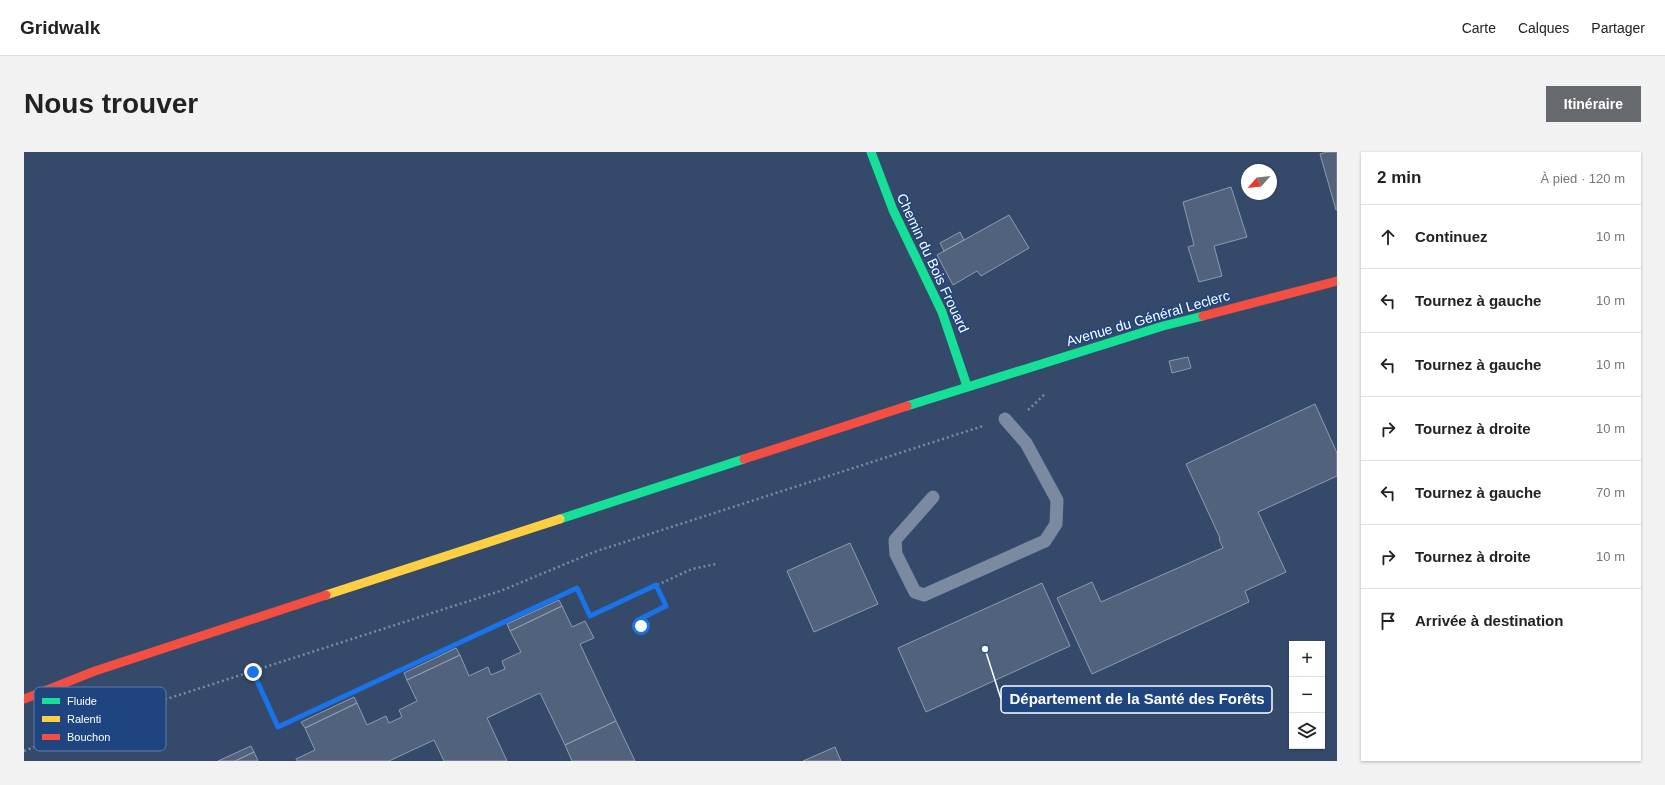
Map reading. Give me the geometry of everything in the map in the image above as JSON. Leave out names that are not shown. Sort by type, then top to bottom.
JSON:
[{"type":"main road","name":"Chemin du Bois Frouard","points":[[871,152],[878,177],[893,212],[938,302],[956,346],[967,386]]},
{"type":"main road","name":"Avenue du Général Leclerc","points":[[55,687],[110,666],[967,386],[1163,326],[1337,281]]},
{"type":"main road","name":"Avenue du Général Leclerc","points":[[24,699],[34,695]]},
{"type":"lane","points":[[933,497],[895,540],[896,554],[916,592],[924,595],[1045,541],[1056,524],[1057,500],[1026,443],[1004,419]]},
{"type":"path","points":[[166,700],[503,590],[594,552],[982,427]]},
{"type":"path","points":[[253,672],[278,727],[577,588],[590,616],[692,569],[716,564]]},
{"type":"path","points":[[641,626],[638,620],[666,606],[656,585]]},
{"type":"path","points":[[24,751],[34,747]]},
{"type":"building","points":[[1337,152],[1337,210],[1320,154]]},
{"type":"building","points":[[1231,187],[1247,237],[1214,246],[1222,276],[1199,282],[1188,247],[1194,245],[1183,202]]},
{"type":"building","points":[[1009,215],[1029,248],[981,276],[977,271],[953,285],[937,255]]},
{"type":"building","points":[[960,232],[964,240],[944,251],[940,243]]},
{"type":"building","points":[[1188,357],[1191,368],[1172,373],[1169,361]]},
{"type":"building","points":[[1315,404],[1337,453],[1337,476],[1258,512],[1286,572],[1245,591],[1249,602],[1092,674],[1057,598],[1092,582],[1101,602],[1223,548],[1219,539],[1220,538],[1186,464]]},
{"type":"building","points":[[850,543],[878,604],[814,632],[787,571]]},
{"type":"building","points":[[1042,583],[1070,646],[926,712],[898,648]]},
{"type":"building","points":[[559,600],[562,606],[510,631],[507,624]]},
{"type":"building","points":[[562,606],[572,627],[585,621],[594,638],[580,644],[616,721],[565,745],[540,693],[487,718],[507,761],[444,761],[434,740],[389,761],[297,761],[296,759],[315,750],[305,728],[357,703],[367,725],[386,716],[389,723],[402,717],[399,710],[417,701],[407,680],[460,655],[469,676],[488,667],[491,675],[505,669],[502,661],[521,652],[510,631]]},
{"type":"building","points":[[456,648],[460,655],[407,680],[404,673]]},
{"type":"building","points":[[354,697],[357,703],[305,728],[301,722]]},
{"type":"building","points":[[616,721],[635,761],[572,761],[565,745]]},
{"type":"building","points":[[251,746],[254,752],[235,761],[218,761]]},
{"type":"building","points":[[835,747],[841,761],[803,761]]},
{"type":"building","points":[[254,752],[258,761],[235,761]]},
{"type":"traffic: fast","points":[[871,152],[893,210],[942,312],[967,386]]},
{"type":"traffic: fast","points":[[907,406],[1163,326],[1203,316]]},
{"type":"traffic: fast","points":[[560,519],[744,459]]},
{"type":"traffic: slow","points":[[326,595],[560,519]]},
{"type":"traffic: jam","points":[[1203,316],[1337,281]]},
{"type":"traffic: jam","points":[[744,459],[907,406]]},
{"type":"traffic: jam","points":[[54,687],[95,671],[326,595]]},
{"type":"traffic: jam","points":[[24,699],[34,695]]},
{"type":"place","name":"Département de la Santé des Forêts","points":[[985,649]]},
{"type":"route","points":[[253,672],[278,727],[577,588],[590,616],[656,585],[666,606],[638,620],[641,626]]}]
